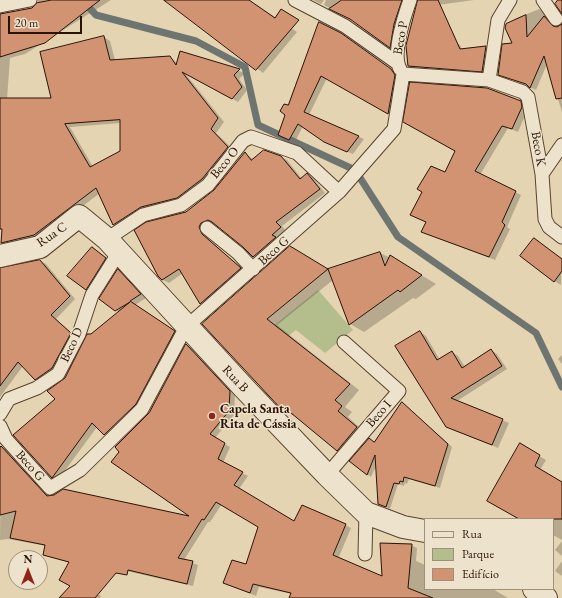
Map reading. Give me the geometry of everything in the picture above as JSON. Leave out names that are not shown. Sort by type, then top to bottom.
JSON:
[{"type":"street","name":"Rua B","points":[[79,216],[113,245],[186,327],[327,475],[366,513],[403,527],[424,531]]},
{"type":"street","name":"Rua C","points":[[0,256],[40,247],[79,216]]},
{"type":"street","points":[[535,590],[546,598]]},
{"type":"lane","points":[[0,6],[17,1],[30,0]]},
{"type":"lane","points":[[295,0],[345,26],[396,62]]},
{"type":"lane","name":"Beco P","points":[[403,74],[396,62],[403,20],[410,0]]},
{"type":"lane","points":[[403,74],[489,80],[498,20],[510,0]]},
{"type":"lane","points":[[543,0],[556,19]]},
{"type":"lane","name":"Beco G","points":[[0,426],[6,438],[50,488],[80,470],[142,408],[186,327],[339,192],[394,129],[403,74]]},
{"type":"lane","name":"Beco K","points":[[489,80],[523,92],[528,97],[542,174],[546,219],[549,227],[562,237]]},
{"type":"lane","name":"Beco O","points":[[113,245],[143,215],[181,205],[208,185],[243,141],[251,137],[297,153],[339,192]]},
{"type":"lane","points":[[542,174],[562,145]]},
{"type":"lane","points":[[207,228],[238,253],[253,269]]},
{"type":"lane","name":"Beco D","points":[[0,414],[9,399],[37,388],[58,374],[79,334],[92,295],[113,245]]},
{"type":"lane","name":"Beco I","points":[[327,475],[399,391],[344,342]]},
{"type":"lane","points":[[365,554],[366,513]]},
{"type":"green space","points":[[318,290],[353,330],[325,353],[296,330],[283,340],[272,327]]},
{"type":"building","points":[[52,0],[100,0],[45,43],[0,57],[0,14],[32,8],[37,3]]},
{"type":"building","points":[[164,0],[249,0],[275,18],[281,9],[299,20],[256,70]]},
{"type":"building","points":[[342,0],[402,0],[394,24],[390,48],[350,19],[329,9]]},
{"type":"building","points":[[418,0],[438,0],[460,49],[486,46],[482,72],[408,66],[406,46]]},
{"type":"building","points":[[558,0],[562,0],[562,14],[555,4]]},
{"type":"building","points":[[526,15],[527,37],[544,16],[553,26],[557,27],[562,24],[562,98],[556,99],[544,56],[530,88],[526,84],[498,75],[502,44],[512,43],[505,28],[506,24]]},
{"type":"building","points":[[319,22],[341,33],[391,69],[395,75],[388,114],[321,76],[304,112],[359,136],[347,152],[324,142],[298,124],[289,140],[278,135],[285,115],[280,111],[284,104],[288,105]]},
{"type":"building","points":[[104,36],[110,60],[170,56],[176,65],[180,51],[240,69],[234,75],[242,87],[232,99],[182,72],[218,118],[211,129],[228,147],[202,179],[177,198],[141,207],[113,225],[96,188],[34,235],[1,243],[0,98],[51,98],[40,52]],"holes":[[[120,120],[120,151],[90,167],[65,124]]]},
{"type":"building","points":[[410,82],[487,88],[521,101],[522,107],[512,129],[502,126],[475,171],[516,191],[502,222],[505,225],[489,257],[421,232],[426,222],[410,215],[422,192],[417,189],[431,166],[445,172],[455,151],[403,122]]},
{"type":"building","points":[[264,150],[281,156],[300,179],[307,173],[320,189],[276,222],[281,227],[272,235],[276,237],[253,257],[212,222],[208,220],[201,223],[199,227],[202,234],[241,268],[200,304],[179,269],[162,280],[158,276],[134,230],[146,222],[186,212],[214,190],[245,152],[251,160]]},
{"type":"building","points":[[534,238],[562,259],[562,271],[554,282],[520,256]]},
{"type":"building","points":[[290,246],[328,269],[267,319],[350,384],[335,400],[342,406],[338,411],[357,427],[337,451],[285,408],[283,411],[202,324]]},
{"type":"building","points":[[92,247],[106,258],[86,290],[67,276]]},
{"type":"building","points":[[380,252],[385,266],[390,255],[422,275],[400,292],[398,290],[349,325],[328,269]]},
{"type":"building","points":[[40,260],[70,296],[51,315],[71,333],[52,368],[35,380],[18,362],[0,386],[0,268]]},
{"type":"building","points":[[118,269],[141,294],[130,301],[175,331],[136,404],[104,435],[92,423],[52,478],[13,435],[55,399],[47,391],[65,378],[87,334],[91,334],[130,302],[115,311],[99,299]]},
{"type":"building","points":[[420,331],[437,360],[452,351],[462,368],[491,349],[502,366],[451,398],[503,419],[492,445],[446,427],[395,346]]},
{"type":"building","points":[[186,344],[230,391],[229,411],[210,434],[225,443],[218,459],[243,472],[234,485],[294,521],[302,505],[346,524],[333,555],[382,576],[380,543],[412,544],[408,588],[433,598],[289,598],[291,593],[253,584],[250,593],[223,583],[232,560],[246,564],[258,527],[216,502],[204,520],[202,519],[178,558],[193,561],[187,584],[128,570],[127,575],[116,573],[95,598],[59,598],[70,586],[59,580],[69,562],[48,556],[48,550],[44,550],[45,545],[10,538],[16,511],[0,515],[0,447],[1,446],[47,496],[54,495],[63,489],[189,516],[111,462],[119,452],[115,447],[149,413]]},
{"type":"building","points":[[402,402],[448,444],[435,486],[404,477],[403,482],[400,481],[399,484],[394,483],[386,507],[378,504],[375,455],[367,475],[349,461],[369,438],[374,442]]},
{"type":"building","points":[[520,443],[540,455],[535,466],[562,482],[562,519],[517,518],[487,501]]},
{"type":"waterway","points":[[82,0],[96,15],[196,41],[245,67],[258,125],[355,170],[398,237],[536,333],[562,387]]},
{"type":"place","name":"Capela Santa Rita de Cássia","points":[[212,416]]}]
